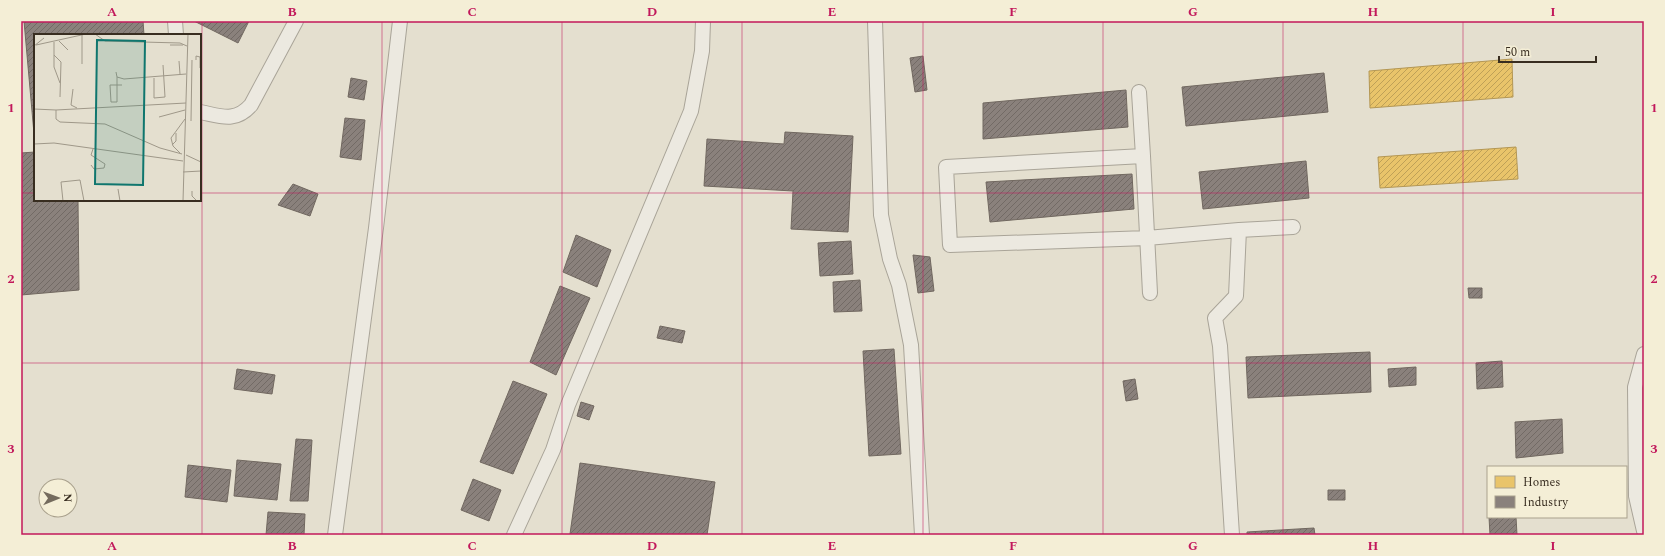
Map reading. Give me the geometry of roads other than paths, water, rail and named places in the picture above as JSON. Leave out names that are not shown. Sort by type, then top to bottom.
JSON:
[{"type":"street","points":[[175,21],[176,34]]},
{"type":"street","points":[[201,112],[227,117],[239,116],[246,111],[251,105],[296,21]]},
{"type":"street","points":[[335,535],[376,228],[400,21]]},
{"type":"street","points":[[514,535],[553,450],[568,405],[691,111],[702,51],[703,21]]},
{"type":"street","points":[[875,21],[881,215],[890,259],[899,285],[911,344],[922,535]]},
{"type":"street","points":[[1139,92],[1150,293]]},
{"type":"street","points":[[1143,156],[946,167],[950,245],[1147,238],[1293,227]]},
{"type":"street","points":[[1232,535],[1220,346],[1215,318],[1236,296],[1239,230]]},
{"type":"street","points":[[1644,355],[1635,387],[1636,496],[1644,531]]}]
